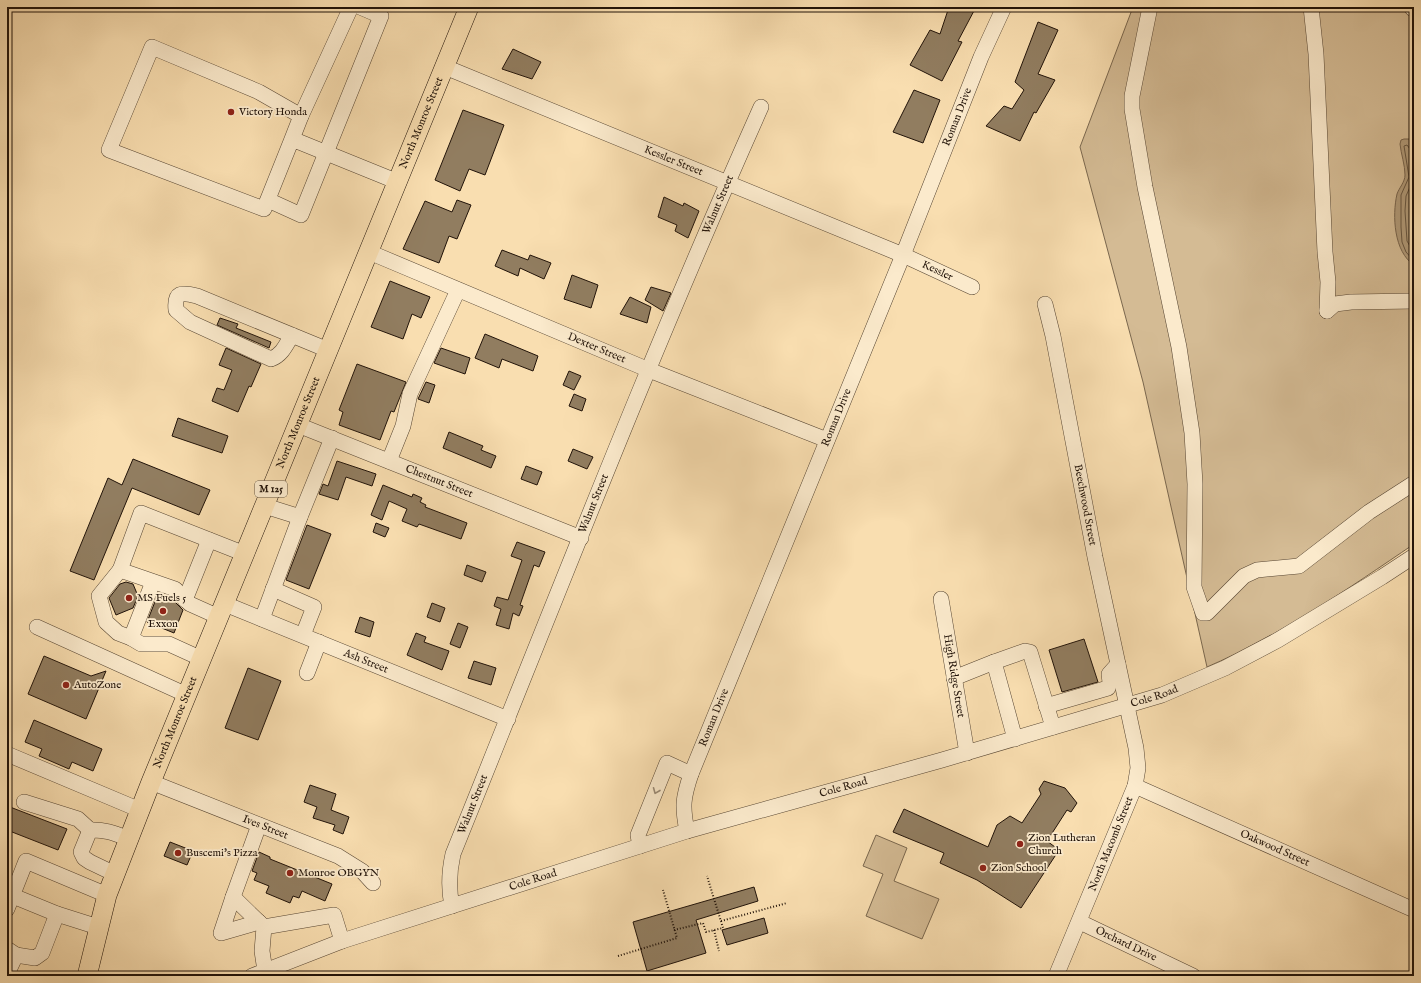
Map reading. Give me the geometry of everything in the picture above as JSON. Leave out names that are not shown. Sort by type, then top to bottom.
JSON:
[{"type":"main road","name":"North Monroe Street","points":[[87,976],[107,895],[151,782],[469,7]]},
{"type":"street","points":[[301,116],[276,104],[258,92],[152,47],[109,150],[264,209],[301,116],[351,7]]},
{"type":"street","points":[[268,200],[301,215],[381,16],[360,7]]},
{"type":"street","name":"Roman Drive","points":[[688,831],[683,810],[684,793],[691,774],[903,255],[981,57],[1004,7]]},
{"type":"street","points":[[1150,7],[1132,96],[1132,108],[1145,188],[1179,347],[1190,425],[1195,484],[1194,587],[1203,613],[1207,613],[1244,576],[1257,570],[1299,566],[1369,512],[1414,483]]},
{"type":"street","points":[[1311,7],[1316,54],[1325,252],[1328,282],[1327,311],[1335,304],[1351,302],[1414,301]]},
{"type":"street","points":[[1411,7],[1414,10]]},
{"type":"street","name":"Kessler Street","points":[[445,67],[903,255]]},
{"type":"street","name":"Walnut Street","points":[[452,906],[449,888],[449,871],[454,854],[649,370],[760,107]]},
{"type":"street","points":[[292,139],[398,182]]},
{"type":"street","name":"Dexter Street","points":[[369,252],[649,370],[827,440]]},
{"type":"street","name":"Kessler","points":[[903,255],[972,287]]},
{"type":"street","points":[[389,461],[403,426],[410,394],[458,290]]},
{"type":"street","points":[[292,335],[282,351],[275,357],[271,358],[190,322],[176,310],[175,300],[178,296],[185,293],[197,296],[292,335],[328,350]]},
{"type":"street","name":"Beechwood Street","points":[[1045,304],[1053,336],[1127,707]]},
{"type":"street","name":"Chestnut Street","points":[[298,425],[581,538]]},
{"type":"street","points":[[262,619],[300,517],[332,438]]},
{"type":"street","points":[[264,506],[300,517]]},
{"type":"street","points":[[202,659],[169,644],[141,644],[118,633],[106,622],[99,596],[120,570],[141,513],[245,554]]},
{"type":"street","points":[[185,600],[210,540]]},
{"type":"street","name":"Cole Road","points":[[258,974],[342,941],[688,831],[1127,707],[1185,686],[1265,647],[1382,577],[1414,556]]},
{"type":"street","name":"Ash Street","points":[[120,570],[174,589],[190,604],[262,619],[508,719]]},
{"type":"street","points":[[131,638],[154,582]]},
{"type":"street","points":[[273,590],[314,607],[302,635]]},
{"type":"street","name":"High Ridge Street","points":[[941,599],[967,753]]},
{"type":"street","points":[[37,628],[187,695]]},
{"type":"street","points":[[307,673],[319,642]]},
{"type":"street","points":[[954,678],[1024,651],[1030,652],[1053,727]]},
{"type":"street","points":[[994,662],[1015,739]]},
{"type":"street","points":[[1046,706],[1108,688],[1110,682],[1109,674],[1118,664]]},
{"type":"street","name":"North Macomb Street","points":[[1056,976],[1080,922],[1134,786],[1138,768],[1136,748],[1127,707]]},
{"type":"street","points":[[7,754],[140,810]]},
{"type":"street","points":[[640,846],[638,835],[667,763],[691,774]]},
{"type":"street","name":"Ives Street","points":[[151,782],[338,856],[362,871],[373,882]]},
{"type":"street","name":"Oakwood Street","points":[[1134,786],[1414,910]]},
{"type":"street","points":[[24,802],[78,819],[90,830],[107,830],[129,839]]},
{"type":"street","points":[[259,825],[221,933],[261,925],[334,915],[342,941]]},
{"type":"street","points":[[90,830],[81,852],[84,858],[115,874]]},
{"type":"street","points":[[98,927],[57,914],[10,903],[26,861],[107,895]]},
{"type":"street","points":[[234,897],[261,925],[262,938],[258,974]]},
{"type":"street","points":[[7,974],[12,952],[35,958],[42,953],[57,914]]},
{"type":"street","name":"Orchard Drive","points":[[1080,922],[1193,976]]},
{"type":"path","points":[[674,930],[703,922],[706,932],[723,928],[707,876]]},
{"type":"path","points":[[618,956],[677,938],[663,890]]},
{"type":"path","points":[[721,921],[787,903]]},
{"type":"path","points":[[714,930],[719,951]]},
{"type":"shaded area","points":[[1133,7],[1414,7],[1414,544],[1288,626],[1207,667],[1143,382],[1080,147]]},
{"type":"shaded area","points":[[876,835],[907,848],[894,881],[939,899],[922,939],[866,916],[883,874],[863,866]]},
{"type":"water","points":[[1409,139],[1414,147],[1414,265],[1402,252],[1396,233],[1395,223],[1395,203],[1397,194],[1405,178],[1400,144],[1401,140]]},
{"type":"building","points":[[949,7],[976,7],[958,41],[962,42],[942,81],[910,65],[930,30],[940,34]]},
{"type":"building","points":[[1038,22],[1058,30],[1038,74],[1055,80],[1036,113],[1034,112],[1020,141],[986,126],[1004,106],[1012,109],[1024,90],[1015,82]]},
{"type":"building","points":[[513,49],[541,62],[532,79],[502,69]]},
{"type":"building","points":[[914,90],[940,100],[923,143],[893,132]]},
{"type":"building","points":[[463,110],[504,125],[485,175],[469,169],[460,191],[435,180]]},
{"type":"building","points":[[664,197],[683,206],[684,203],[699,211],[688,238],[675,231],[677,225],[658,217]]},
{"type":"building","points":[[457,200],[471,205],[457,239],[449,236],[439,263],[403,249],[425,201],[452,212]]},
{"type":"building","points":[[502,250],[528,260],[530,255],[551,263],[544,279],[520,268],[518,276],[495,266]]},
{"type":"building","points":[[572,275],[598,285],[591,308],[564,299]]},
{"type":"building","points":[[390,281],[430,297],[421,318],[412,314],[403,339],[371,327]]},
{"type":"building","points":[[651,287],[671,293],[663,311],[645,300]]},
{"type":"building","points":[[630,297],[651,307],[647,323],[620,314]]},
{"type":"building","points":[[220,318],[238,324],[236,328],[271,342],[269,348],[217,325]]},
{"type":"building","points":[[485,334],[538,356],[533,371],[502,359],[499,368],[475,358]]},
{"type":"building","points":[[226,348],[261,364],[251,387],[249,386],[238,412],[212,401],[217,388],[224,390],[232,370],[219,365]]},
{"type":"building","points":[[441,348],[470,358],[465,374],[434,363]]},
{"type":"building","points":[[357,364],[406,382],[394,412],[391,411],[380,440],[339,425],[343,412],[339,410]]},
{"type":"building","points":[[569,371],[581,376],[574,390],[563,385]]},
{"type":"building","points":[[426,382],[435,385],[429,403],[418,399]]},
{"type":"building","points":[[574,394],[586,399],[582,411],[569,406]]},
{"type":"building","points":[[178,418],[228,436],[222,453],[172,436]]},
{"type":"building","points":[[449,432],[483,446],[481,450],[496,456],[491,468],[443,448]]},
{"type":"building","points":[[573,449],[593,457],[587,469],[568,461]]},
{"type":"building","points":[[133,459],[210,490],[199,515],[132,488],[94,580],[70,571],[108,478],[122,485]]},
{"type":"building","points":[[337,461],[376,474],[372,486],[346,477],[338,500],[319,494],[323,484],[328,486]]},
{"type":"building","points":[[526,466],[542,472],[537,485],[521,479]]},
{"type":"building","points":[[383,485],[412,497],[413,494],[422,498],[420,502],[426,505],[425,507],[467,523],[461,539],[419,524],[417,527],[402,521],[407,509],[389,501],[382,520],[371,515]]},
{"type":"building","points":[[376,523],[389,528],[385,537],[373,532]]},
{"type":"building","points":[[307,525],[331,534],[309,589],[286,580]]},
{"type":"building","points":[[517,542],[545,552],[539,567],[534,565],[520,605],[523,606],[519,616],[513,613],[509,629],[496,625],[501,609],[494,606],[497,597],[508,600],[522,560],[511,556]]},
{"type":"building","points":[[467,565],[486,572],[482,582],[464,575]]},
{"type":"building","points":[[126,582],[133,584],[138,596],[133,608],[116,615],[109,598],[120,584]]},
{"type":"building","points":[[158,594],[174,601],[183,610],[174,633],[147,622]]},
{"type":"building","points":[[432,603],[445,608],[440,622],[427,617]]},
{"type":"building","points":[[360,617],[374,622],[370,637],[355,632]]},
{"type":"building","points":[[458,623],[468,627],[460,648],[450,644]]},
{"type":"building","points":[[416,633],[426,637],[424,642],[449,651],[442,670],[407,655]]},
{"type":"building","points":[[1084,639],[1098,682],[1062,692],[1049,650]]},
{"type":"building","name":"AutoZone","points":[[44,656],[91,676],[106,671],[86,719],[28,694]]},
{"type":"building","points":[[474,661],[496,668],[491,685],[468,678]]},
{"type":"building","points":[[248,668],[281,681],[258,740],[225,728]]},
{"type":"building","points":[[34,720],[102,749],[93,771],[72,762],[69,769],[39,756],[42,749],[25,742]]},
{"type":"building","name":"Zion Lutheran Church","points":[[1044,781],[1065,788],[1077,803],[1071,812],[1067,810],[1047,841],[1059,850],[1021,908],[977,880],[940,863],[944,853],[893,832],[904,809],[988,847],[997,825],[1010,816],[1022,823],[1041,794],[1039,789]]},
{"type":"building","points":[[310,785],[336,794],[331,810],[349,817],[343,834],[333,830],[335,825],[313,818],[317,807],[304,802]]},
{"type":"building","points":[[10,807],[67,829],[58,850],[7,830],[7,815]]},
{"type":"building","points":[[170,842],[193,851],[187,865],[164,856]]},
{"type":"building","name":"Monroe OBGYN","points":[[259,852],[270,857],[270,859],[332,884],[325,901],[302,891],[299,898],[293,896],[290,903],[266,893],[269,886],[254,880],[257,873],[252,871]]},
{"type":"building","points":[[754,887],[758,901],[696,920],[706,953],[647,971],[633,922]]},
{"type":"building","points":[[764,918],[768,933],[727,945],[722,930]]},
{"type":"place","name":"Victory Honda","points":[[231,112]]},
{"type":"place","name":"MS Fuels 5","points":[[129,598]]},
{"type":"place","name":"Exxon","points":[[163,611]]},
{"type":"place","name":"AutoZone","points":[[66,685]]},
{"type":"place","name":"Zion Lutheran Church","points":[[1020,844]]},
{"type":"place","name":"Buscemi's Pizza","points":[[178,853]]},
{"type":"place","name":"Zion School","points":[[983,868]]},
{"type":"place","name":"Monroe OBGYN","points":[[290,873]]}]
